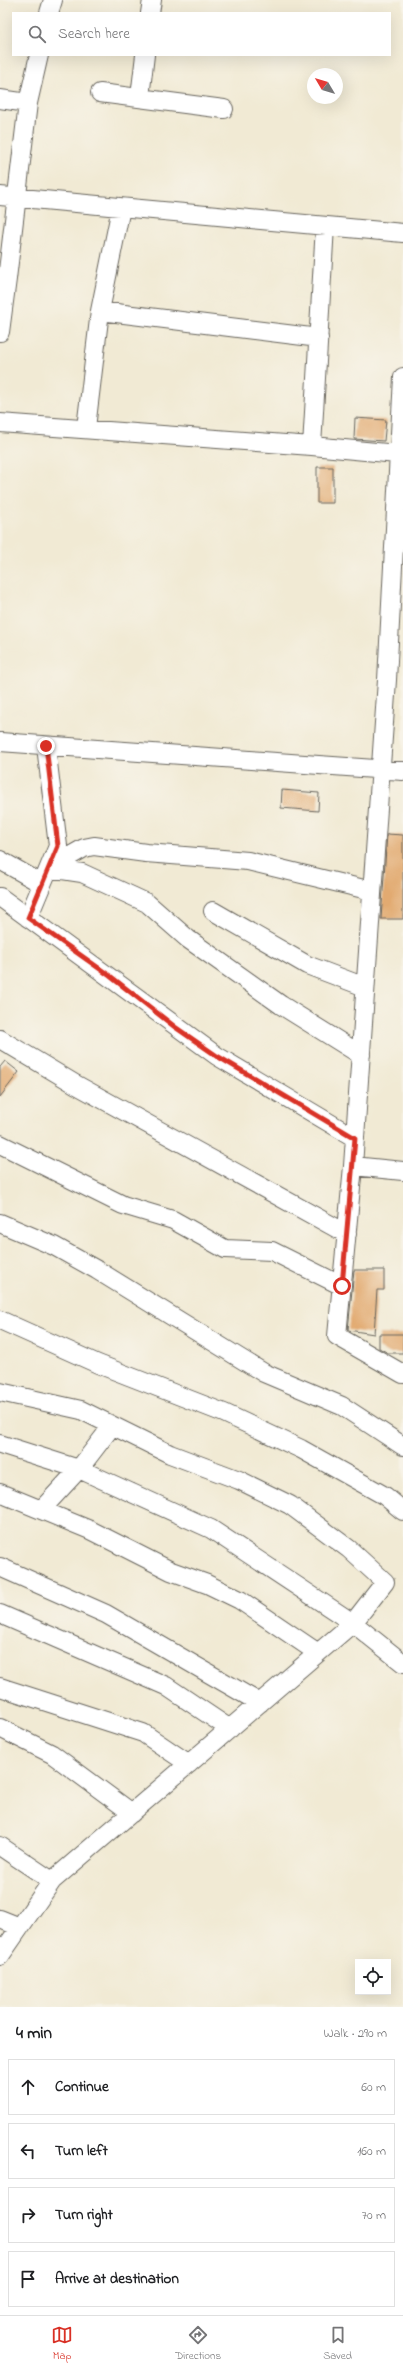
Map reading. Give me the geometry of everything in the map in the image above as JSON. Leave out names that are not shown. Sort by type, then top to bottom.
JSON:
[{"type":"street","points":[[49,12],[53,0]]},
{"type":"street","points":[[150,12],[152,0]]},
{"type":"street","points":[[0,332],[8,197],[39,56]]},
{"type":"street","points":[[140,97],[145,56]]},
{"type":"street","points":[[100,93],[224,109]]},
{"type":"street","points":[[0,99],[28,103]]},
{"type":"street","points":[[8,197],[403,233]]},
{"type":"street","points":[[86,428],[100,311],[122,208]]},
{"type":"street","points":[[312,446],[326,226]]},
{"type":"street","points":[[100,311],[319,338]]},
{"type":"street","points":[[403,376],[397,454],[395,680],[380,769],[354,1166],[337,1336],[403,1374]]},
{"type":"street","points":[[0,423],[86,428],[397,454]]},
{"type":"street","points":[[0,742],[403,771]]},
{"type":"street","points":[[28,918],[58,846],[46,746]]},
{"type":"street","points":[[46,876],[84,848],[94,846],[146,853],[248,861],[372,892]]},
{"type":"street","points":[[0,860],[46,876],[82,873],[147,903],[188,938],[282,1005],[361,1055]]},
{"type":"street","points":[[0,897],[110,976],[175,1027],[217,1056],[355,1138]]},
{"type":"street","points":[[213,911],[307,965],[365,988]]},
{"type":"street","points":[[0,1039],[75,1084],[347,1234]]},
{"type":"street","points":[[0,1144],[123,1205],[173,1220],[225,1249],[272,1251],[342,1286]]},
{"type":"street","points":[[354,1166],[403,1171]]},
{"type":"street","points":[[0,1223],[54,1246],[97,1270],[264,1373],[342,1406],[403,1446]]},
{"type":"street","points":[[0,1320],[98,1364],[224,1413],[301,1449],[385,1496],[403,1511]]},
{"type":"street","points":[[0,1392],[81,1410],[170,1454],[239,1480],[290,1505],[349,1550],[385,1582],[353,1623],[52,1882],[0,1956]]},
{"type":"street","points":[[42,1509],[79,1469],[112,1426]]},
{"type":"street","points":[[0,1444],[79,1469],[211,1529],[353,1623],[403,1663]]},
{"type":"street","points":[[0,1493],[90,1530],[171,1571],[207,1584],[240,1600],[318,1653]]},
{"type":"street","points":[[0,1567],[106,1614],[260,1703]]},
{"type":"street","points":[[0,1614],[166,1686],[230,1729]]},
{"type":"street","points":[[0,1687],[143,1733],[188,1764]]},
{"type":"street","points":[[0,1728],[52,1754],[132,1813]]},
{"type":"street","points":[[0,1846],[52,1882]]},
{"type":"street","points":[[0,1919],[20,1927]]},
{"type":"building","points":[[355,418],[386,420],[384,441],[354,439]]},
{"type":"building","points":[[317,467],[333,467],[333,503],[317,503]]},
{"type":"building","points":[[282,790],[319,793],[318,811],[281,808]]},
{"type":"building","points":[[387,834],[403,835],[403,919],[381,919]]},
{"type":"building","points":[[5,1061],[19,1072],[0,1097],[0,1067]]},
{"type":"building","points":[[354,1270],[384,1270],[384,1290],[377,1290],[374,1334],[348,1330]]},
{"type":"building","points":[[379,1334],[403,1334],[403,1353],[388,1353],[379,1348]]},
{"type":"route","points":[[46,746],[58,846],[28,918],[110,976],[175,1027],[217,1056],[355,1138],[354,1166],[342,1286]]}]
